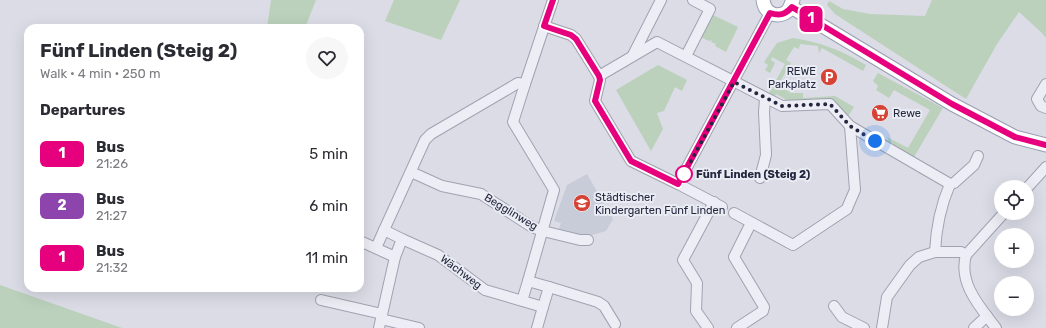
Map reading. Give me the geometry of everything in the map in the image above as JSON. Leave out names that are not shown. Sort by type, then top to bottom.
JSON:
[{"type":"main road","points":[[763,0],[764,6],[770,13],[780,15],[784,14],[792,4],[952,104],[1015,137],[1046,145]]},
{"type":"street","points":[[522,301],[554,190],[513,122],[553,0]]},
{"type":"street","points":[[633,55],[660,0]]},
{"type":"street","points":[[686,56],[710,9],[693,0]]},
{"type":"street","points":[[678,184],[770,13]]},
{"type":"street","points":[[544,26],[571,35],[576,39],[599,76],[600,80],[595,101],[631,161],[718,204],[683,260],[697,283],[696,311],[708,328]]},
{"type":"street","points":[[643,34],[765,99],[782,106],[830,104],[850,126],[950,184]]},
{"type":"street","points":[[599,76],[657,42]]},
{"type":"street","points":[[376,248],[425,140],[431,134],[518,83],[525,84]]},
{"type":"street","points":[[1046,84],[1037,99],[1041,106],[1046,108]]},
{"type":"street","points":[[760,178],[766,155],[764,112],[765,99]]},
{"type":"street","points":[[734,213],[793,245],[847,208],[855,190],[850,126]]},
{"type":"street","points":[[935,252],[938,224],[945,196],[950,184],[954,183],[974,165],[978,156]]},
{"type":"street","points":[[1034,180],[1046,167]]},
{"type":"street","name":"Begglinweg","points":[[411,172],[442,186],[482,194],[532,226],[543,231],[580,240],[588,240]]},
{"type":"street","points":[[996,328],[972,296],[964,262],[966,254],[998,220]]},
{"type":"street","points":[[737,328],[763,311],[764,306],[734,257],[751,223]]},
{"type":"street","name":"Wächweg","points":[[384,230],[438,255],[485,290],[543,307]]},
{"type":"street","points":[[380,320],[395,257],[402,239]]},
{"type":"street","points":[[364,243],[395,257]]},
{"type":"street","points":[[882,328],[888,297],[910,264],[919,257],[935,252],[960,252],[966,254]]},
{"type":"street","points":[[528,281],[598,302],[604,306],[615,324]]},
{"type":"street","points":[[537,328],[549,288]]},
{"type":"street","points":[[321,300],[380,320],[419,328]]},
{"type":"street","points":[[834,306],[842,317],[864,328]]},
{"type":"street","points":[[974,328],[987,316]]},
{"type":"shaded area","name":"Städtischer Kindergarten Fünf Linden","points":[[587,174],[613,219],[606,231],[585,237],[559,229],[561,223],[554,221],[567,185]]},
{"type":"green space","points":[[271,0],[316,0],[307,24],[268,24]]},
{"type":"green space","points":[[394,0],[460,0],[441,40],[385,21]]},
{"type":"green space","points":[[932,0],[1046,0],[1046,38],[1019,12],[997,44],[966,99],[835,14],[827,5],[829,1],[843,9],[870,14],[925,16]]},
{"type":"green space","points":[[713,15],[738,27],[726,52],[715,46],[716,44],[711,42],[712,40],[709,41],[701,37]]},
{"type":"green space","points":[[793,38],[813,42],[831,48],[849,55],[866,65],[863,71],[822,48],[819,53],[818,46],[800,44],[799,49],[794,47],[786,60],[791,63],[778,85],[791,93],[803,93],[803,98],[835,96],[854,107],[847,118],[833,101],[784,103],[785,99],[776,94],[774,98],[768,95],[785,64],[772,57],[771,60],[775,63],[770,73],[765,70],[768,65],[764,62],[777,43]]},
{"type":"green space","points":[[658,65],[687,80],[682,91],[675,87],[664,111],[657,113],[663,129],[651,151],[616,90]]},
{"type":"green space","points":[[878,73],[943,108],[914,157],[906,157],[891,148],[887,137],[908,148],[930,110],[894,90],[889,98],[876,90],[878,86],[873,81]]},
{"type":"green space","points":[[0,285],[122,328],[0,328]]},
{"type":"bus line","name":"1","points":[[553,0],[544,26],[571,35],[576,39],[599,76],[600,80],[595,101],[631,161],[678,184],[770,13],[775,15],[784,14],[792,7],[952,104],[1015,137],[1046,145]]},
{"type":"place","name":"REWE Parkplatz","points":[[829,77]]},
{"type":"place","name":"Rewe","points":[[880,113]]},
{"type":"place","name":"Fünf Linden (Steig 2)","points":[[684,174]]},
{"type":"place","name":"Städtischer Kindergarten Fünf Linden","points":[[582,203]]},
{"type":"route","points":[[684,174],[734,82],[765,99],[782,106],[830,104],[850,126],[875,141]]}]
